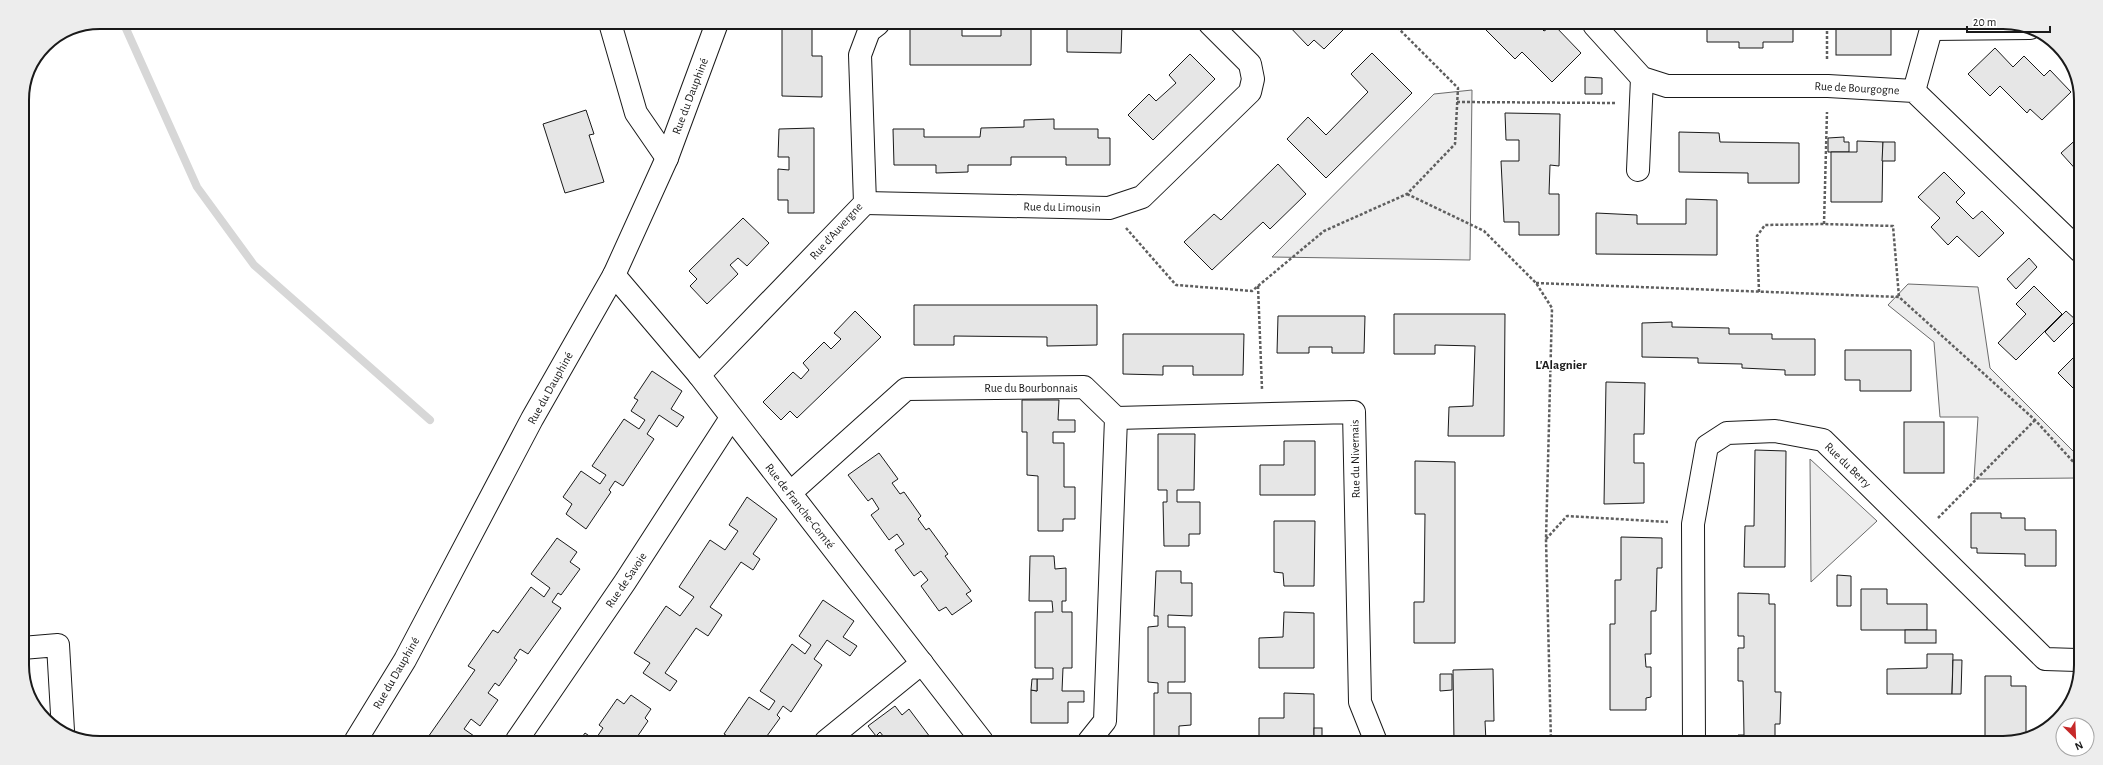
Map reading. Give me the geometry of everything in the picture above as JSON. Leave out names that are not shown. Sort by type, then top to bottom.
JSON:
[{"type":"street","points":[[612,29],[636,113],[667,158]]},
{"type":"street","name":"Rue du Dauphiné","points":[[358,736],[405,660],[532,419],[614,275],[667,158],[715,29]]},
{"type":"street","name":"Rue d'Auvergne","points":[[698,375],[864,203],[860,55],[869,31],[872,29]]},
{"type":"street","name":"Rue du Limousin","points":[[864,203],[1109,208],[1142,197],[1250,92],[1253,78],[1250,64],[1215,29]]},
{"type":"street","points":[[1598,29],[1642,78],[1638,170]]},
{"type":"street","points":[[1914,91],[1932,29]]},
{"type":"street","name":"Rue de Bourgogne","points":[[1642,78],[1667,86],[1828,86],[1914,91],[2074,245]]},
{"type":"street","name":"Rue de Franche-Comté","points":[[614,275],[732,418],[978,736]]},
{"type":"street","name":"Rue du Bourbonnais","points":[[790,493],[906,389],[1084,387],[1116,418]]},
{"type":"street","name":"Rue du Nivernais","points":[[1116,418],[1354,412],[1360,702],[1374,736]]},
{"type":"street","name":"Rue de Savoie","points":[[520,736],[625,582],[732,418]]},
{"type":"street","points":[[1093,736],[1105,721],[1116,418]]},
{"type":"street","name":"Rue du Berry","points":[[1694,736],[1693,524],[1708,446],[1727,433],[1775,431],[1823,440],[2045,659],[2074,660]]},
{"type":"street","points":[[29,647],[58,645],[63,726]]},
{"type":"street","points":[[831,736],[922,663]]},
{"type":"path","points":[[1109,208],[1176,285],[1252,291],[1324,231],[1407,194],[1455,144],[1458,88],[1399,29]]},
{"type":"path","points":[[1824,224],[1828,86],[1827,29]]},
{"type":"path","points":[[1457,102],[1641,103]]},
{"type":"path","points":[[1407,194],[1484,231],[1536,283],[1552,308],[1546,539],[1551,736]]},
{"type":"path","points":[[1759,292],[1757,236],[1765,226],[1824,224],[1894,226],[1899,297]]},
{"type":"path","points":[[1536,283],[1899,297],[2034,420],[2074,463]]},
{"type":"path","points":[[1258,286],[1263,415]]},
{"type":"path","points":[[1920,536],[2034,420]]},
{"type":"path","points":[[1546,539],[1567,516],[1693,524]]},
{"type":"shaded area","points":[[1472,90],[1470,260],[1272,257],[1434,94]]},
{"type":"shaded area","points":[[1908,284],[1978,287],[1990,368],[2074,452],[2074,478],[1974,479],[1978,417],[1940,417],[1934,342],[1888,305]]},
{"type":"shaded area","points":[[1810,459],[1877,521],[1811,582]]},
{"type":"building","points":[[782,29],[812,29],[812,56],[822,56],[822,97],[782,96]]},
{"type":"building","points":[[910,29],[962,29],[962,36],[1001,36],[1001,29],[1031,29],[1031,65],[910,65]]},
{"type":"building","points":[[1067,29],[1122,29],[1121,53],[1067,52]]},
{"type":"building","points":[[1292,29],[1344,29],[1324,49],[1314,40],[1308,46]]},
{"type":"building","points":[[1485,29],[1542,29],[1544,31],[1547,29],[1558,29],[1581,53],[1552,82],[1522,52],[1515,59]]},
{"type":"building","points":[[1707,29],[1793,29],[1793,42],[1763,42],[1763,48],[1739,48],[1739,42],[1707,42]]},
{"type":"building","points":[[1836,29],[1891,29],[1891,55],[1836,55]]},
{"type":"building","points":[[1995,48],[2013,67],[2024,56],[2044,76],[2050,70],[2071,92],[2042,120],[2030,109],[2027,113],[2000,86],[1990,96],[1968,74]]},
{"type":"building","points":[[1372,53],[1412,93],[1326,178],[1287,139],[1308,117],[1326,135],[1368,92],[1351,74]]},
{"type":"building","points":[[1190,54],[1215,79],[1153,140],[1128,115],[1149,94],[1156,101],[1176,83],[1169,75]]},
{"type":"building","points":[[1585,77],[1602,78],[1602,94],[1585,94]]},
{"type":"building","points":[[586,110],[594,134],[589,135],[604,182],[565,193],[543,124]]},
{"type":"building","points":[[1505,113],[1560,114],[1559,166],[1550,165],[1549,194],[1559,194],[1559,235],[1519,235],[1519,222],[1504,222],[1501,161],[1519,161],[1519,140],[1506,140]]},
{"type":"building","points":[[1054,119],[1054,129],[1098,129],[1098,138],[1110,138],[1110,165],[1066,165],[1066,157],[1011,157],[1011,165],[968,165],[968,172],[936,173],[936,165],[894,165],[893,129],[924,129],[924,137],[980,137],[981,128],[1024,127],[1024,120]]},
{"type":"building","points":[[814,128],[814,213],[788,213],[788,200],[778,200],[778,169],[789,170],[789,157],[778,157],[779,129]]},
{"type":"building","points":[[1679,132],[1719,133],[1720,142],[1799,143],[1799,183],[1748,183],[1748,173],[1679,172]]},
{"type":"building","points":[[1844,137],[1844,142],[1849,142],[1849,152],[1828,152],[1828,138]]},
{"type":"building","points":[[1857,141],[1883,142],[1882,202],[1831,202],[1831,152],[1857,152]]},
{"type":"building","points":[[2074,141],[2074,167],[2061,153]]},
{"type":"building","points":[[1883,142],[1895,142],[1895,161],[1882,161]]},
{"type":"building","points":[[1278,164],[1306,194],[1270,229],[1263,222],[1212,270],[1184,242],[1214,214],[1221,220]]},
{"type":"building","points":[[1944,172],[1965,193],[1956,202],[1973,219],[1982,211],[2004,233],[1979,257],[1957,236],[1948,245],[1931,227],[1940,218],[1918,197]]},
{"type":"building","points":[[1686,199],[1717,200],[1717,255],[1596,254],[1596,213],[1637,215],[1637,224],[1686,224]]},
{"type":"building","points":[[743,218],[769,243],[747,266],[738,258],[730,265],[738,274],[707,304],[690,286],[697,279],[689,271]]},
{"type":"building","points":[[2029,258],[2037,267],[2016,289],[2007,279]]},
{"type":"building","points":[[2034,286],[2062,314],[2016,360],[1998,343],[2026,314],[2016,304]]},
{"type":"building","points":[[914,305],[1097,305],[1097,345],[1047,346],[1047,337],[954,336],[954,345],[914,345]]},
{"type":"building","points":[[855,311],[881,337],[797,418],[790,411],[781,420],[763,402],[793,372],[801,379],[809,370],[803,363],[824,342],[831,349],[841,339],[834,333]]},
{"type":"building","points":[[2066,311],[2074,318],[2074,322],[2054,342],[2045,332]]},
{"type":"building","points":[[1394,314],[1505,314],[1504,436],[1448,436],[1449,407],[1473,406],[1475,346],[1435,345],[1435,354],[1394,354]]},
{"type":"building","points":[[1278,316],[1365,316],[1364,353],[1332,353],[1332,347],[1309,347],[1309,353],[1277,353]]},
{"type":"building","points":[[1672,322],[1672,327],[1729,328],[1729,334],[1772,334],[1772,339],[1815,339],[1815,375],[1785,375],[1785,370],[1742,368],[1742,364],[1698,363],[1698,358],[1642,357],[1642,323]]},
{"type":"building","points":[[1123,334],[1244,334],[1243,375],[1193,375],[1193,366],[1163,366],[1163,375],[1123,374]]},
{"type":"building","points":[[1845,350],[1911,350],[1911,391],[1860,391],[1860,380],[1845,380]]},
{"type":"building","points":[[2074,357],[2074,389],[2058,373]]},
{"type":"building","points":[[652,371],[682,391],[671,409],[684,417],[677,427],[659,415],[647,434],[654,439],[623,486],[615,481],[609,490],[611,492],[586,529],[566,514],[572,504],[563,497],[581,471],[600,484],[606,475],[592,466],[624,419],[639,429],[645,420],[631,411],[638,400],[634,398]]},
{"type":"building","points":[[1606,382],[1645,383],[1644,434],[1634,434],[1634,463],[1644,463],[1644,503],[1604,504]]},
{"type":"building","points":[[1022,400],[1059,400],[1058,420],[1075,420],[1075,432],[1053,432],[1053,443],[1064,443],[1064,487],[1075,487],[1075,519],[1063,519],[1063,531],[1038,531],[1038,476],[1027,475],[1027,432],[1022,432]]},
{"type":"building","points":[[1904,422],[1944,422],[1944,473],[1904,473]]},
{"type":"building","points":[[1158,434],[1195,434],[1194,490],[1177,490],[1177,502],[1200,502],[1200,534],[1189,534],[1189,546],[1164,546],[1163,502],[1167,502],[1167,490],[1158,490]]},
{"type":"building","points":[[1284,441],[1315,441],[1315,495],[1260,495],[1260,465],[1284,465]]},
{"type":"building","points":[[1755,450],[1786,451],[1785,567],[1744,567],[1745,526],[1754,526]]},
{"type":"building","points":[[879,453],[898,479],[892,483],[900,494],[904,492],[921,516],[918,519],[926,530],[929,528],[948,554],[945,556],[971,591],[966,594],[972,601],[952,615],[946,607],[939,611],[921,586],[928,580],[921,571],[914,576],[895,550],[904,544],[897,534],[889,540],[871,515],[879,509],[872,498],[868,501],[848,475]]},
{"type":"building","points":[[1415,461],[1455,462],[1455,643],[1414,643],[1414,602],[1424,602],[1425,514],[1415,514]]},
{"type":"building","points":[[747,497],[777,519],[753,554],[760,559],[753,570],[741,562],[710,607],[722,615],[708,636],[696,628],[665,673],[677,681],[670,691],[643,673],[650,663],[634,653],[666,606],[680,616],[694,597],[679,587],[710,540],[725,550],[738,531],[729,525]]},
{"type":"building","points":[[1971,513],[2001,513],[2001,518],[2025,518],[2025,530],[2056,530],[2056,566],[2025,566],[2025,554],[1977,553],[1977,548],[1971,548]]},
{"type":"building","points":[[1274,521],[1315,521],[1314,586],[1284,586],[1283,573],[1274,572]]},
{"type":"building","points":[[1621,537],[1662,538],[1662,568],[1657,568],[1656,611],[1651,611],[1651,654],[1645,654],[1646,667],[1651,667],[1651,697],[1646,698],[1646,710],[1610,710],[1610,624],[1615,624],[1615,580],[1621,580]]},
{"type":"building","points":[[557,538],[577,552],[570,562],[580,569],[561,595],[558,593],[552,602],[561,608],[528,654],[520,649],[514,658],[517,660],[499,686],[495,683],[488,693],[498,700],[480,726],[471,719],[464,729],[474,736],[429,736],[475,670],[468,666],[493,630],[498,633],[531,587],[544,597],[550,588],[531,574]]},
{"type":"building","points":[[1030,556],[1054,556],[1055,569],[1066,568],[1066,601],[1062,601],[1062,612],[1072,612],[1072,668],[1063,668],[1062,691],[1084,691],[1084,702],[1068,702],[1068,723],[1031,723],[1031,690],[1037,691],[1037,679],[1053,679],[1053,668],[1035,668],[1035,612],[1053,612],[1052,601],[1029,601]]},
{"type":"building","points":[[1156,571],[1181,571],[1181,583],[1192,583],[1192,616],[1168,615],[1168,627],[1185,627],[1185,682],[1168,682],[1168,693],[1191,693],[1191,725],[1179,726],[1179,736],[1154,736],[1154,693],[1158,693],[1158,683],[1148,682],[1148,627],[1158,626],[1158,616],[1154,616]]},
{"type":"building","points":[[1837,575],[1851,576],[1851,606],[1837,606]]},
{"type":"building","points":[[1861,589],[1887,589],[1887,604],[1927,604],[1927,630],[1861,630]]},
{"type":"building","points":[[1738,593],[1769,594],[1769,604],[1775,604],[1775,692],[1781,692],[1780,724],[1775,724],[1775,736],[1738,736],[1744,735],[1743,681],[1738,681],[1738,648],[1744,648],[1744,636],[1738,636]]},
{"type":"building","points":[[823,600],[854,621],[843,637],[857,646],[850,656],[827,640],[814,659],[822,665],[791,712],[783,706],[777,715],[780,718],[767,736],[727,736],[724,734],[749,697],[769,710],[775,701],[760,691],[792,644],[805,654],[811,645],[799,636]]},
{"type":"building","points":[[1284,612],[1314,613],[1314,668],[1259,668],[1259,638],[1283,637]]},
{"type":"building","points":[[1905,630],[1936,630],[1936,643],[1905,643]]},
{"type":"building","points":[[1927,654],[1953,654],[1952,694],[1887,694],[1887,669],[1927,668]]},
{"type":"building","points":[[1953,660],[1962,660],[1961,694],[1952,694]]},
{"type":"building","points":[[1493,669],[1494,721],[1485,721],[1486,736],[1454,736],[1453,670]]},
{"type":"building","points":[[1440,674],[1452,674],[1452,690],[1440,691]]},
{"type":"building","points":[[1985,676],[2011,676],[2011,686],[2026,686],[2026,732],[2014,735],[1985,736]]},
{"type":"building","points":[[1032,679],[1037,679],[1037,691],[1031,690]]},
{"type":"building","points":[[1284,693],[1314,694],[1314,736],[1259,736],[1259,718],[1284,718]]},
{"type":"building","points":[[631,695],[651,709],[645,718],[648,721],[638,736],[598,736],[603,728],[599,725],[617,699],[624,704]]},
{"type":"building","points":[[895,706],[902,715],[909,709],[929,736],[883,736],[880,732],[876,736],[868,726]]},
{"type":"building","points":[[1314,728],[1322,728],[1322,736],[1314,736]]},
{"type":"waterway","points":[[126,29],[197,187],[254,265],[430,420]]},
{"type":"district","name":"L'Alagnier","points":[[1561,364]]}]
